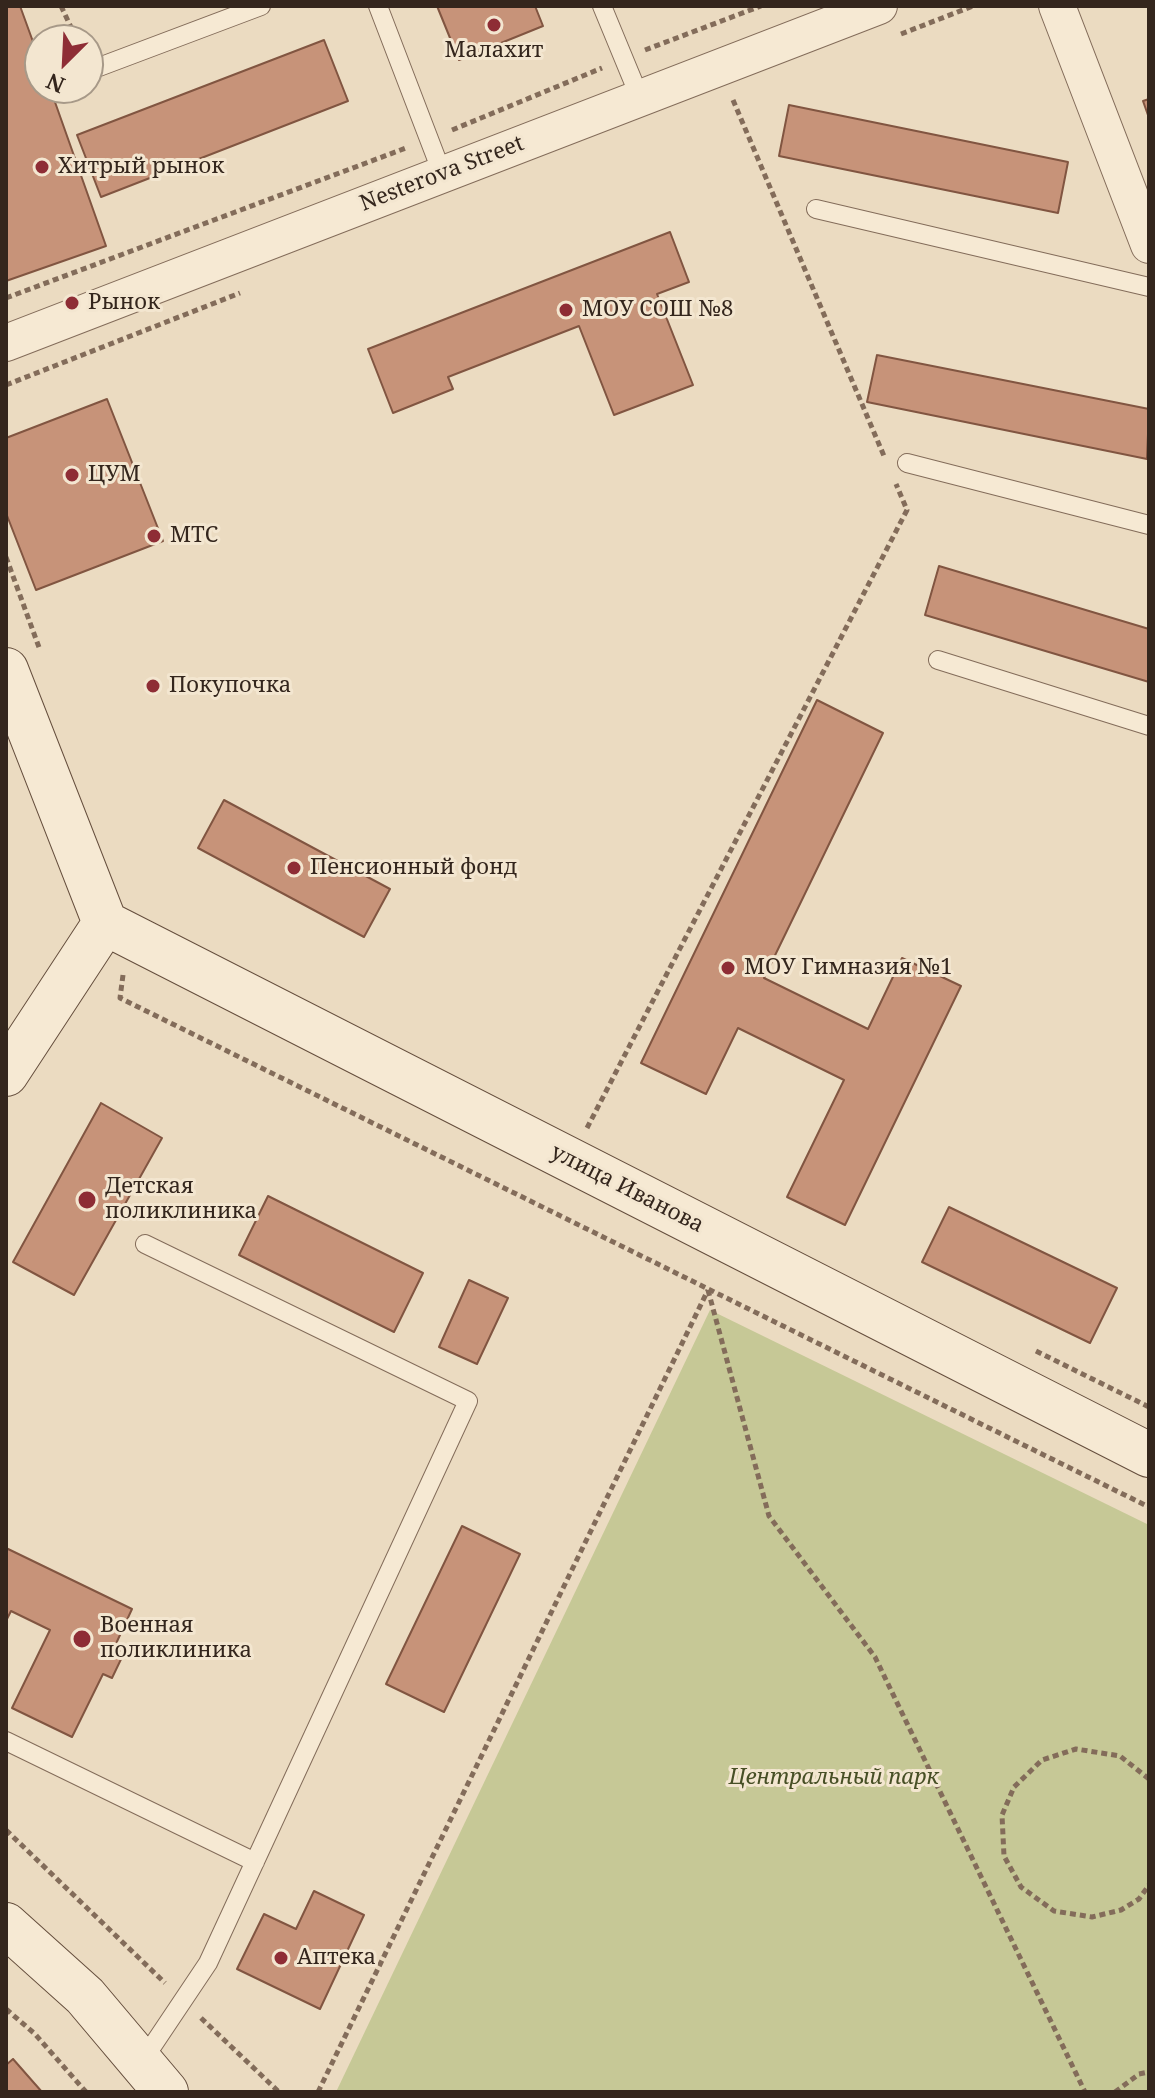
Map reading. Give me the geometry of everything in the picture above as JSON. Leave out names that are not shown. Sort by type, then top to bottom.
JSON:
[{"type":"street","name":"Nesterova Street","points":[[6,343],[879,6]]},
{"type":"street","points":[[1057,6],[1142,208],[1149,245]]},
{"type":"street","points":[[6,1074],[116,928],[24,664]]},
{"type":"street","name":"улица Иванова","points":[[116,928],[1149,1455]]},
{"type":"street","points":[[6,1925],[85,1996],[154,2077]]},
{"type":"lane","points":[[104,65],[261,6]]},
{"type":"lane","points":[[378,6],[442,173]]},
{"type":"lane","points":[[602,6],[640,98]]},
{"type":"lane","points":[[816,209],[1149,287]]},
{"type":"lane","points":[[898,464],[1149,525]]},
{"type":"lane","points":[[938,660],[1149,726]]},
{"type":"lane","points":[[145,1244],[468,1401],[208,1963],[183,2000],[154,2077]]},
{"type":"lane","points":[[6,1741],[255,1862]]},
{"type":"path","points":[[6,298],[429,139],[624,58],[761,6]]},
{"type":"path","points":[[733,100],[898,464]]},
{"type":"path","points":[[587,1128],[907,510],[895,481]]},
{"type":"path","points":[[6,557],[24,664]]},
{"type":"path","points":[[116,928],[120,998],[1149,1507]]},
{"type":"path","points":[[573,1120],[601,1135]]},
{"type":"path","points":[[318,2092],[708,1289]]},
{"type":"path","points":[[708,1289],[769,1516],[875,1657],[1085,2092]]},
{"type":"path","points":[[1022,1344],[1149,1407]]},
{"type":"path","points":[[1149,1779],[1120,1756],[1076,1749],[1042,1760],[1014,1787],[1002,1815],[1004,1856],[1021,1887],[1054,1911],[1092,1917],[1121,1910],[1139,1899],[1149,1885]]},
{"type":"path","points":[[6,1830],[279,2092]]},
{"type":"path","points":[[6,2009],[35,2034],[86,2092]]},
{"type":"path","points":[[1115,2092],[1139,2074],[1149,2072]]},
{"type":"green space","name":"Центральный парк","points":[[710,1310],[1149,1525],[1149,2092],[336,2092]]},
{"type":"building","name":"Хитрый рынок","points":[[6,6],[20,6],[27,24],[24,24],[24,104],[56,104],[106,246],[6,281]]},
{"type":"building","points":[[437,6],[535,6],[543,26],[459,60]]},
{"type":"building","points":[[324,40],[348,101],[101,197],[77,135]]},
{"type":"building","points":[[1149,99],[1149,118],[1143,101]]},
{"type":"building","points":[[789,105],[1068,162],[1058,213],[779,156]]},
{"type":"building","name":"МОУ СОШ №8","points":[[670,232],[689,282],[657,294],[693,385],[614,415],[579,326],[448,377],[453,389],[393,413],[368,349]]},
{"type":"building","points":[[877,355],[1149,409],[1147,459],[867,402]]},
{"type":"building","name":"ЦУМ","points":[[107,399],[163,541],[36,590],[6,513],[6,438]]},
{"type":"building","points":[[939,566],[1149,629],[1149,682],[925,615]]},
{"type":"building","name":"МОУ Гимназия №1","points":[[817,700],[883,733],[764,978],[868,1029],[902,958],[961,986],[845,1225],[787,1197],[844,1080],[738,1028],[706,1094],[641,1063]]},
{"type":"building","name":"Пенсионный фонд","points":[[224,800],[390,889],[364,937],[198,848]]},
{"type":"building","name":"Детская поликлиника","points":[[101,1103],[162,1138],[74,1295],[13,1262]]},
{"type":"building","points":[[268,1196],[423,1273],[394,1332],[239,1255]]},
{"type":"building","points":[[949,1207],[1117,1288],[1090,1343],[922,1262]]},
{"type":"building","points":[[469,1280],[508,1298],[477,1364],[439,1347]]},
{"type":"building","points":[[462,1526],[520,1554],[444,1712],[386,1684]]},
{"type":"building","name":"Военная поликлиника","points":[[6,1548],[132,1609],[114,1648],[124,1653],[112,1678],[103,1674],[72,1737],[12,1708],[50,1630],[11,1611],[6,1621]]},
{"type":"building","points":[[314,1891],[364,1915],[320,2009],[237,1969],[264,1914],[296,1929]]},
{"type":"building","points":[[13,2059],[42,2092],[6,2092],[6,2065]]},
{"type":"place","name":"Малахит","points":[[494,25]]},
{"type":"place","name":"Хитрый рынок","points":[[42,167]]},
{"type":"place","name":"Рынок","points":[[72,303]]},
{"type":"place","name":"МОУ СОШ №8","points":[[566,310]]},
{"type":"place","name":"ЦУМ","points":[[72,475]]},
{"type":"place","name":"МТС","points":[[154,536]]},
{"type":"place","name":"Покупочка","points":[[153,686]]},
{"type":"place","name":"Пенсионный фонд","points":[[294,868]]},
{"type":"place","name":"МОУ Гимназия №1","points":[[728,968]]},
{"type":"place","name":"Детская поликлиника","points":[[87,1200]]},
{"type":"place","name":"Военная поликлиника","points":[[82,1639]]},
{"type":"place","name":"Аптека","points":[[281,1958]]}]
